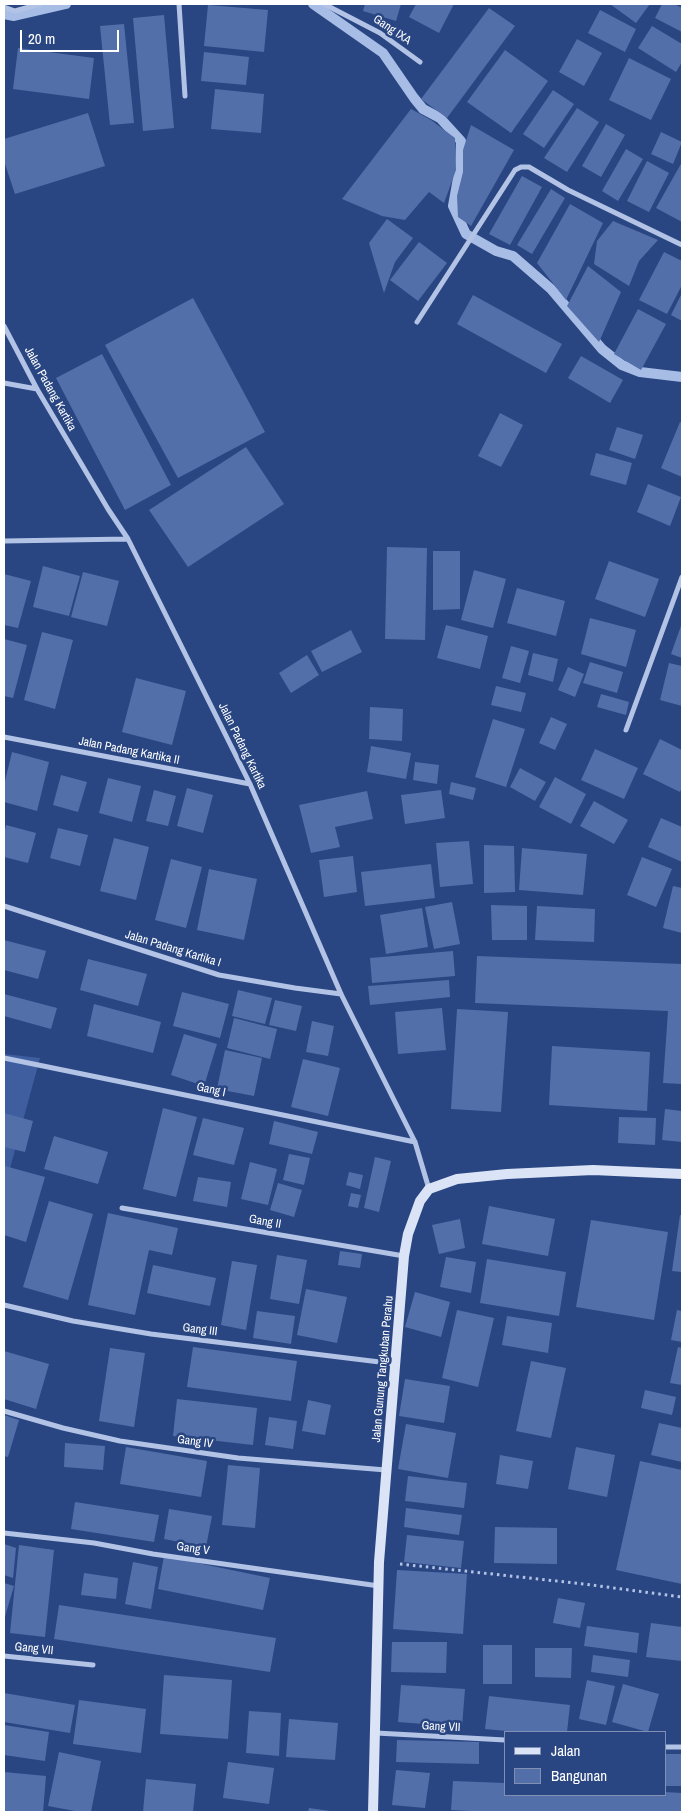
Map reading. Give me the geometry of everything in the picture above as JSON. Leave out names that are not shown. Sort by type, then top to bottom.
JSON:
[{"type":"street","points":[[4,7],[15,11],[40,4]]},
{"type":"street","points":[[179,4],[186,96]]},
{"type":"street","name":"Gang IXA","points":[[324,4],[380,33],[420,62]]},
{"type":"street","points":[[417,322],[516,170],[521,167],[529,167],[568,190],[682,245]]},
{"type":"street","name":"Jalan Padang Kartika","points":[[4,326],[37,389],[108,509],[128,539],[250,784],[342,994],[415,1142],[430,1189]]},
{"type":"street","points":[[4,383],[37,389]]},
{"type":"street","points":[[4,541],[128,539]]},
{"type":"street","points":[[626,730],[682,577]]},
{"type":"street","name":"Jalan Padang Kartika II","points":[[4,737],[250,784]]},
{"type":"street","name":"Jalan Padang Kartika I","points":[[4,906],[219,975],[342,994]]},
{"type":"street","name":"Gang I","points":[[4,1058],[415,1142]]},
{"type":"street","points":[[430,1189],[457,1179],[507,1174],[593,1170],[682,1174]]},
{"type":"street","name":"Jalan Gunung Tangkuban Perahu","points":[[373,1812],[379,1562],[397,1364],[404,1256],[408,1234],[420,1200],[430,1189]]},
{"type":"street","name":"Gang II","points":[[122,1208],[404,1256]]},
{"type":"street","name":"Gang III","points":[[4,1304],[73,1321],[151,1334],[397,1364]]},
{"type":"street","name":"Gang IV","points":[[4,1411],[63,1428],[120,1441],[238,1458],[386,1470]]},
{"type":"street","name":"Gang V","points":[[4,1533],[94,1543],[153,1554],[379,1586]]},
{"type":"street","name":"Gang VII","points":[[4,1656],[93,1665]]},
{"type":"street","name":"Gang VII","points":[[376,1733],[503,1740]]},
{"type":"street","points":[[666,1746],[682,1747]]},
{"type":"path","points":[[379,1562],[584,1584],[682,1597]]},
{"type":"shaded area","points":[[4,1054],[40,1058],[9,1172],[4,1171]]},
{"type":"building","points":[[365,4],[401,4],[396,21],[363,11]]},
{"type":"building","points":[[416,4],[454,4],[439,33],[409,17]]},
{"type":"building","points":[[610,4],[650,4],[636,23]]},
{"type":"building","points":[[662,4],[674,4],[682,8],[682,32],[655,18]]},
{"type":"building","points":[[208,5],[268,10],[264,52],[204,46]]},
{"type":"building","points":[[489,8],[515,26],[447,118],[421,99]]},
{"type":"building","points":[[600,10],[636,29],[625,52],[588,33]]},
{"type":"building","points":[[164,15],[174,128],[143,131],[133,18]]},
{"type":"building","points":[[124,24],[134,123],[110,125],[100,26]]},
{"type":"building","points":[[652,26],[682,44],[682,62],[676,72],[638,48]]},
{"type":"building","points":[[577,39],[602,53],[584,86],[559,72]]},
{"type":"building","points":[[18,48],[94,58],[89,99],[13,89]]},
{"type":"building","points":[[505,50],[548,81],[511,133],[467,102]]},
{"type":"building","points":[[204,52],[249,57],[246,85],[201,81]]},
{"type":"building","points":[[629,58],[671,79],[651,120],[609,100]]},
{"type":"building","points":[[215,89],[264,94],[261,133],[211,129]]},
{"type":"building","points":[[553,90],[574,104],[544,148],[523,134]]},
{"type":"building","points":[[577,108],[599,122],[567,172],[544,158]]},
{"type":"building","points":[[411,109],[431,120],[455,138],[456,170],[444,203],[429,192],[405,220],[382,216],[342,199]]},
{"type":"building","points":[[88,113],[105,166],[15,194],[4,161],[4,139]]},
{"type":"building","points":[[606,124],[625,135],[601,177],[582,166]]},
{"type":"building","points":[[471,125],[514,150],[471,226],[458,217],[457,196],[463,172],[463,150]]},
{"type":"building","points":[[661,132],[682,142],[673,164],[651,154]]},
{"type":"building","points":[[626,149],[643,159],[618,201],[602,191]]},
{"type":"building","points":[[647,161],[669,173],[649,212],[627,201]]},
{"type":"building","points":[[682,162],[682,222],[656,208]]},
{"type":"building","points":[[522,176],[542,187],[510,245],[489,234]]},
{"type":"building","points":[[551,189],[565,198],[532,254],[517,245]]},
{"type":"building","points":[[570,204],[603,223],[566,300],[537,263]]},
{"type":"building","points":[[387,219],[413,238],[395,262],[384,293],[369,243]]},
{"type":"building","points":[[613,221],[658,240],[639,261],[629,286],[594,264],[597,241]]},
{"type":"building","points":[[419,242],[447,263],[418,301],[390,280]]},
{"type":"building","points":[[664,252],[682,261],[682,285],[667,314],[639,300]]},
{"type":"building","points":[[588,266],[621,292],[599,342],[567,306]]},
{"type":"building","points":[[682,293],[682,321],[671,315]]},
{"type":"building","points":[[473,295],[562,344],[546,373],[457,324]]},
{"type":"building","points":[[193,298],[265,432],[178,478],[105,345]]},
{"type":"building","points":[[638,309],[666,324],[641,370],[614,354]]},
{"type":"building","points":[[102,354],[171,485],[125,510],[56,378]]},
{"type":"building","points":[[581,356],[623,380],[610,403],[568,378]]},
{"type":"building","points":[[500,413],[523,425],[501,467],[478,456]]},
{"type":"building","points":[[680,422],[682,423],[682,477],[661,468]]},
{"type":"building","points":[[617,427],[643,435],[635,459],[609,450]]},
{"type":"building","points":[[246,447],[284,504],[188,567],[149,510]]},
{"type":"building","points":[[596,453],[632,463],[626,485],[590,475]]},
{"type":"building","points":[[648,484],[681,497],[670,526],[637,512]]},
{"type":"building","points":[[387,547],[427,548],[425,640],[385,639]]},
{"type":"building","points":[[433,551],[460,551],[460,609],[433,610]]},
{"type":"building","points":[[609,561],[659,579],[645,617],[595,599]]},
{"type":"building","points":[[43,566],[80,576],[69,616],[33,607]]},
{"type":"building","points":[[474,570],[506,579],[493,628],[461,620]]},
{"type":"building","points":[[83,572],[119,581],[107,626],[71,617]]},
{"type":"building","points":[[4,574],[31,581],[18,628],[4,625]]},
{"type":"building","points":[[517,588],[565,601],[556,636],[507,623]]},
{"type":"building","points":[[590,618],[636,630],[626,667],[581,654]]},
{"type":"building","points":[[682,623],[682,658],[671,654]]},
{"type":"building","points":[[446,625],[488,636],[480,669],[437,658]]},
{"type":"building","points":[[351,630],[362,652],[322,672],[311,651]]},
{"type":"building","points":[[42,632],[73,640],[55,709],[24,700]]},
{"type":"building","points":[[4,639],[27,645],[13,698],[4,696]]},
{"type":"building","points":[[511,646],[529,651],[520,683],[502,678]]},
{"type":"building","points":[[533,653],[558,659],[553,682],[528,675]]},
{"type":"building","points":[[307,655],[319,675],[291,693],[279,673]]},
{"type":"building","points":[[590,662],[623,672],[617,693],[583,683]]},
{"type":"building","points":[[669,663],[682,666],[682,706],[660,700]]},
{"type":"building","points":[[568,667],[584,674],[575,697],[558,690]]},
{"type":"building","points":[[136,678],[186,691],[172,745],[122,732]]},
{"type":"building","points":[[496,686],[526,693],[521,712],[491,705]]},
{"type":"building","points":[[601,694],[629,702],[626,715],[597,707]]},
{"type":"building","points":[[370,707],[403,709],[402,741],[369,739]]},
{"type":"building","points":[[551,717],[567,724],[555,750],[539,743]]},
{"type":"building","points":[[493,719],[525,729],[506,787],[475,777]]},
{"type":"building","points":[[660,739],[682,750],[682,787],[680,792],[643,774]]},
{"type":"building","points":[[371,746],[411,753],[406,779],[367,772]]},
{"type":"building","points":[[595,749],[638,768],[624,799],[581,780]]},
{"type":"building","points":[[12,752],[49,762],[37,811],[4,802],[4,785]]},
{"type":"building","points":[[415,762],[439,765],[437,784],[413,780]]},
{"type":"building","points":[[520,768],[546,782],[535,801],[510,787]]},
{"type":"building","points":[[61,775],[87,782],[78,812],[53,805]]},
{"type":"building","points":[[555,777],[586,794],[571,824],[539,807]]},
{"type":"building","points":[[108,778],[141,786],[132,822],[99,813]]},
{"type":"building","points":[[451,782],[476,788],[473,800],[449,794]]},
{"type":"building","points":[[187,788],[213,795],[203,833],[177,826]]},
{"type":"building","points":[[154,790],[176,796],[168,826],[146,821]]},
{"type":"building","points":[[441,790],[445,818],[405,824],[401,795]]},
{"type":"building","points":[[367,791],[373,819],[335,827],[340,847],[311,853],[299,805]]},
{"type":"building","points":[[594,801],[628,820],[614,844],[580,826]]},
{"type":"building","points":[[661,818],[682,827],[682,862],[648,847]]},
{"type":"building","points":[[6,825],[36,833],[28,863],[4,857]]},
{"type":"building","points":[[58,828],[88,835],[80,866],[50,858]]},
{"type":"building","points":[[114,838],[149,847],[136,900],[100,891]]},
{"type":"building","points":[[469,841],[473,884],[440,887],[436,843]]},
{"type":"building","points":[[484,845],[514,846],[515,892],[484,893]]},
{"type":"building","points":[[522,848],[587,854],[583,895],[519,890]]},
{"type":"building","points":[[353,856],[357,892],[324,897],[319,860]]},
{"type":"building","points":[[642,857],[672,869],[656,907],[627,895]]},
{"type":"building","points":[[171,859],[202,867],[186,928],[155,920]]},
{"type":"building","points":[[431,864],[435,898],[365,906],[361,872]]},
{"type":"building","points":[[209,869],[257,879],[244,940],[197,930]]},
{"type":"building","points":[[673,886],[682,888],[682,933],[663,928]]},
{"type":"building","points":[[452,902],[460,944],[434,949],[425,907]]},
{"type":"building","points":[[491,905],[527,906],[527,940],[492,940]]},
{"type":"building","points":[[537,906],[595,909],[594,942],[535,940]]},
{"type":"building","points":[[422,908],[428,947],[386,954],[380,915]]},
{"type":"building","points":[[4,940],[46,951],[38,979],[4,970]]},
{"type":"building","points":[[453,951],[455,976],[372,983],[370,958]]},
{"type":"building","points":[[477,956],[682,964],[682,1084],[663,1083],[668,1011],[475,1003]]},
{"type":"building","points":[[88,959],[147,974],[138,1006],[80,990]]},
{"type":"building","points":[[449,980],[450,997],[370,1005],[368,986]]},
{"type":"building","points":[[238,990],[272,998],[265,1024],[232,1016]]},
{"type":"building","points":[[182,992],[229,1004],[220,1038],[173,1026]]},
{"type":"building","points":[[4,994],[57,1008],[51,1029],[4,1016]]},
{"type":"building","points":[[275,1000],[302,1006],[296,1031],[269,1025]]},
{"type":"building","points":[[94,1004],[161,1022],[153,1053],[87,1036]]},
{"type":"building","points":[[442,1008],[446,1050],[398,1054],[395,1012]]},
{"type":"building","points":[[457,1009],[508,1012],[501,1112],[451,1109]]},
{"type":"building","points":[[234,1018],[277,1029],[270,1059],[227,1048]]},
{"type":"building","points":[[312,1021],[334,1026],[328,1056],[306,1052]]},
{"type":"building","points":[[184,1034],[217,1044],[204,1086],[171,1075]]},
{"type":"building","points":[[552,1046],[650,1052],[647,1111],[549,1105]]},
{"type":"building","points":[[225,1050],[262,1058],[254,1096],[217,1089]]},
{"type":"building","points":[[303,1059],[340,1068],[328,1116],[291,1107]]},
{"type":"building","points":[[163,1108],[197,1117],[176,1197],[143,1189]]},
{"type":"building","points":[[665,1109],[682,1111],[682,1142],[662,1140]]},
{"type":"building","points":[[4,1113],[33,1121],[25,1152],[4,1147]]},
{"type":"building","points":[[619,1117],[656,1118],[655,1145],[618,1143]]},
{"type":"building","points":[[203,1118],[244,1128],[234,1165],[193,1155]]},
{"type":"building","points":[[274,1121],[318,1132],[312,1154],[269,1144]]},
{"type":"building","points":[[54,1136],[108,1152],[98,1184],[44,1169]]},
{"type":"building","points":[[289,1154],[310,1158],[304,1185],[283,1180]]},
{"type":"building","points":[[375,1157],[391,1161],[379,1212],[364,1208]]},
{"type":"building","points":[[250,1162],[277,1169],[268,1205],[241,1199]]},
{"type":"building","points":[[5,1166],[45,1177],[26,1242],[4,1235]]},
{"type":"building","points":[[349,1172],[363,1175],[360,1189],[346,1185]]},
{"type":"building","points":[[198,1177],[231,1182],[227,1207],[193,1201]]},
{"type":"building","points":[[278,1183],[302,1190],[294,1217],[270,1210]]},
{"type":"building","points":[[351,1193],[361,1195],[358,1208],[348,1206]]},
{"type":"building","points":[[49,1201],[93,1214],[68,1300],[23,1287]]},
{"type":"building","points":[[489,1206],[555,1219],[548,1256],[482,1244]]},
{"type":"building","points":[[108,1213],[178,1228],[172,1255],[149,1250],[135,1315],[88,1305]]},
{"type":"building","points":[[680,1215],[682,1215],[682,1272],[672,1271]]},
{"type":"building","points":[[460,1219],[465,1248],[439,1254],[432,1225]]},
{"type":"building","points":[[591,1220],[668,1232],[654,1320],[576,1307]]},
{"type":"building","points":[[340,1251],[362,1254],[360,1268],[338,1265]]},
{"type":"building","points":[[277,1255],[307,1260],[299,1304],[270,1299]]},
{"type":"building","points":[[446,1257],[476,1262],[471,1293],[440,1287]]},
{"type":"building","points":[[487,1259],[566,1272],[559,1316],[480,1303]]},
{"type":"building","points":[[232,1261],[257,1265],[246,1330],[221,1325]]},
{"type":"building","points":[[153,1265],[216,1278],[210,1306],[147,1293]]},
{"type":"building","points":[[306,1289],[347,1297],[337,1343],[297,1335]]},
{"type":"building","points":[[415,1292],[450,1302],[441,1337],[405,1327]]},
{"type":"building","points":[[457,1310],[494,1318],[478,1387],[442,1378]]},
{"type":"building","points":[[677,1310],[682,1311],[682,1342],[671,1340]]},
{"type":"building","points":[[257,1311],[295,1316],[291,1344],[253,1338]]},
{"type":"building","points":[[507,1316],[552,1323],[548,1353],[502,1345]]},
{"type":"building","points":[[193,1347],[297,1361],[291,1401],[187,1387]]},
{"type":"building","points":[[678,1347],[682,1348],[682,1385],[670,1383]]},
{"type":"building","points":[[110,1348],[145,1353],[134,1427],[99,1421]]},
{"type":"building","points":[[4,1351],[49,1364],[36,1409],[4,1399]]},
{"type":"building","points":[[531,1361],[566,1368],[551,1438],[516,1431]]},
{"type":"building","points":[[405,1379],[450,1386],[444,1423],[399,1416]]},
{"type":"building","points":[[645,1390],[676,1397],[672,1415],[641,1408]]},
{"type":"building","points":[[177,1399],[257,1408],[253,1445],[173,1436]]},
{"type":"building","points":[[308,1400],[331,1405],[325,1435],[302,1431]]},
{"type":"building","points":[[4,1415],[19,1420],[8,1457],[4,1456]]},
{"type":"building","points":[[269,1417],[297,1421],[293,1449],[265,1445]]},
{"type":"building","points":[[659,1423],[682,1428],[682,1462],[651,1455]]},
{"type":"building","points":[[406,1424],[456,1433],[448,1478],[398,1469]]},
{"type":"building","points":[[65,1443],[105,1446],[103,1470],[64,1467]]},
{"type":"building","points":[[126,1447],[207,1461],[201,1497],[120,1484]]},
{"type":"building","points":[[576,1447],[615,1455],[607,1497],[568,1489]]},
{"type":"building","points":[[500,1455],[533,1461],[528,1489],[496,1484]]},
{"type":"building","points":[[640,1461],[682,1470],[682,1584],[616,1570]]},
{"type":"building","points":[[228,1465],[260,1468],[255,1528],[222,1525]]},
{"type":"building","points":[[408,1476],[467,1483],[464,1508],[405,1501]]},
{"type":"building","points":[[75,1502],[159,1515],[154,1542],[71,1529]]},
{"type":"building","points":[[406,1508],[462,1515],[459,1535],[404,1527]]},
{"type":"building","points":[[169,1509],[212,1516],[206,1547],[164,1539]]},
{"type":"building","points":[[495,1527],[557,1528],[557,1564],[494,1563]]},
{"type":"building","points":[[407,1535],[464,1541],[461,1568],[404,1562]]},
{"type":"building","points":[[4,1544],[16,1548],[13,1578],[4,1575]]},
{"type":"building","points":[[19,1545],[54,1550],[45,1637],[10,1633]]},
{"type":"building","points":[[164,1556],[270,1578],[263,1610],[158,1589]]},
{"type":"building","points":[[133,1562],[158,1567],[151,1609],[125,1604]]},
{"type":"building","points":[[397,1570],[467,1574],[463,1634],[393,1629]]},
{"type":"building","points":[[84,1573],[118,1578],[116,1599],[81,1595]]},
{"type":"building","points":[[4,1583],[14,1586],[4,1620]]},
{"type":"building","points":[[558,1598],[585,1603],[580,1628],[553,1623]]},
{"type":"building","points":[[59,1605],[276,1638],[270,1672],[54,1639]]},
{"type":"building","points":[[651,1623],[682,1627],[682,1661],[646,1657]]},
{"type":"building","points":[[587,1626],[639,1633],[637,1653],[584,1646]]},
{"type":"building","points":[[392,1642],[447,1642],[446,1673],[391,1672]]},
{"type":"building","points":[[483,1645],[512,1645],[512,1684],[483,1684]]},
{"type":"building","points":[[535,1648],[572,1648],[571,1678],[535,1677]]},
{"type":"building","points":[[593,1655],[630,1660],[628,1677],[591,1672]]},
{"type":"building","points":[[164,1675],[232,1680],[228,1739],[160,1734]]},
{"type":"building","points":[[587,1680],[615,1686],[606,1725],[579,1719]]},
{"type":"building","points":[[623,1684],[659,1694],[648,1731],[612,1722]]},
{"type":"building","points":[[401,1685],[465,1689],[462,1727],[398,1722]]},
{"type":"building","points":[[4,1693],[75,1705],[70,1733],[4,1722]]},
{"type":"building","points":[[489,1696],[570,1705],[567,1731],[485,1729]]},
{"type":"building","points":[[79,1700],[146,1709],[141,1753],[73,1744]]},
{"type":"building","points":[[249,1711],[281,1713],[279,1756],[246,1753]]},
{"type":"building","points":[[289,1719],[338,1723],[335,1760],[286,1757]]},
{"type":"building","points":[[4,1725],[49,1732],[45,1761],[4,1755]]},
{"type":"building","points":[[397,1740],[479,1742],[479,1764],[396,1762]]},
{"type":"building","points":[[59,1752],[101,1761],[91,1812],[80,1812],[48,1806]]},
{"type":"building","points":[[666,1754],[682,1754],[682,1786],[666,1786]]},
{"type":"building","points":[[228,1762],[274,1768],[269,1804],[223,1798]]},
{"type":"building","points":[[396,1770],[430,1773],[425,1808],[392,1805]]},
{"type":"building","points":[[4,1772],[46,1776],[43,1812],[4,1812]]},
{"type":"building","points":[[146,1779],[196,1784],[193,1812],[143,1812]]},
{"type":"building","points":[[453,1781],[503,1783],[503,1796],[666,1796],[666,1792],[682,1793],[682,1812],[488,1812],[451,1810]]},
{"type":"building","points":[[309,1808],[330,1811],[330,1812],[308,1812]]},
{"type":"waterway","points":[[4,14],[14,16],[66,4]]},
{"type":"waterway","points":[[313,4],[383,53],[423,109],[440,118],[461,141],[460,167],[453,206],[466,234],[496,251],[513,256],[551,289],[602,349],[622,365],[640,372],[682,377]]}]
